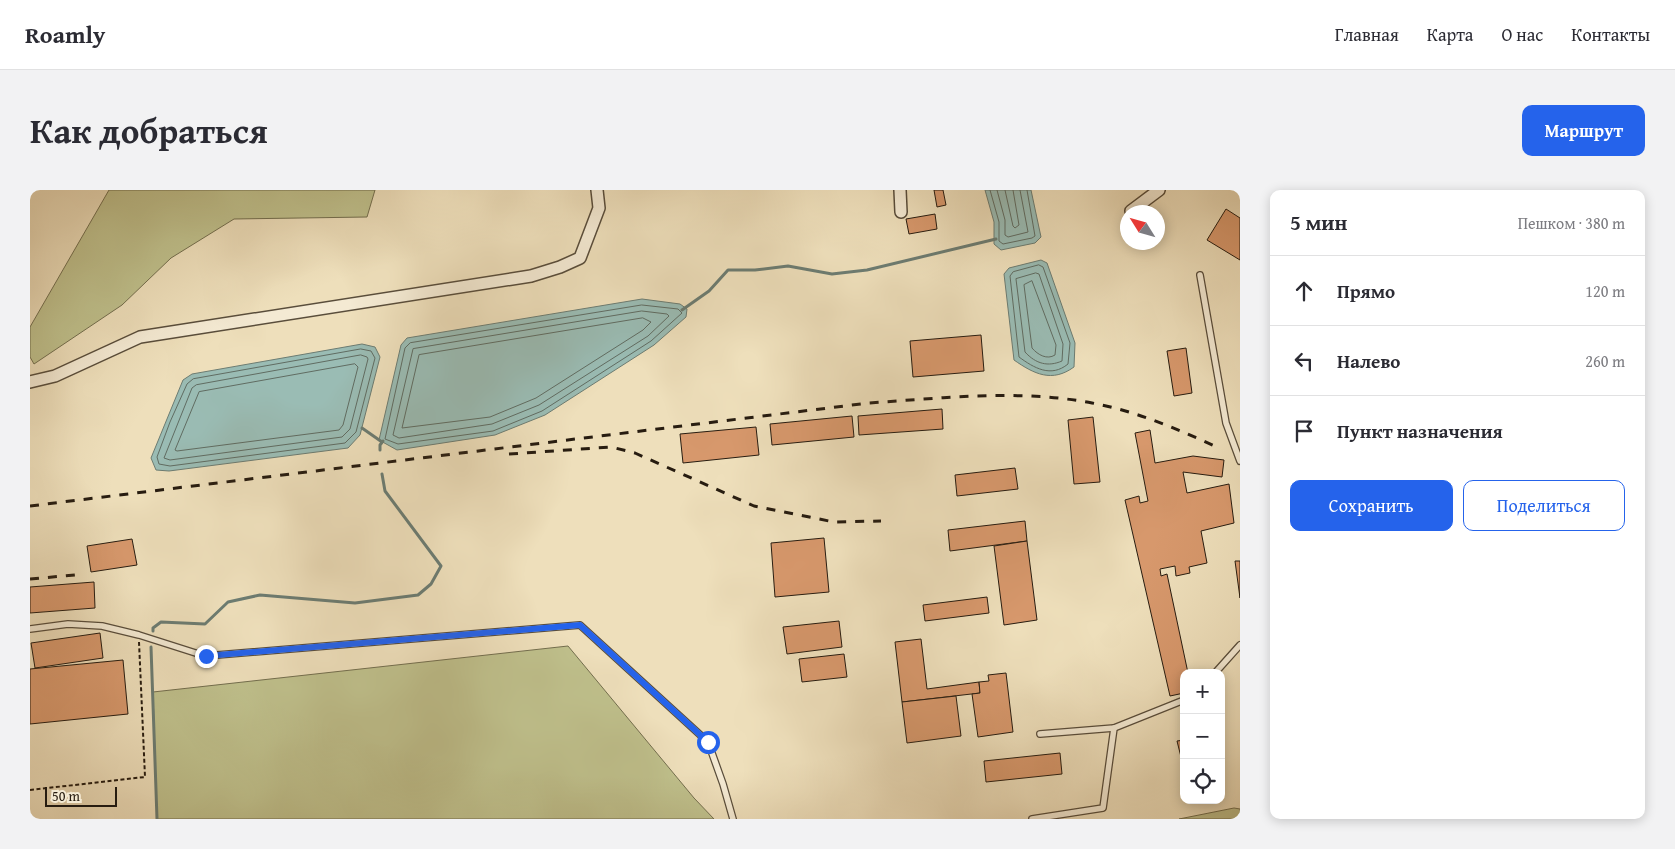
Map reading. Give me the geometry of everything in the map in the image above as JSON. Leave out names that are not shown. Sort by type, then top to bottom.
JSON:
[{"type":"street","points":[[30,382],[55,376],[140,337],[531,276],[560,267],[580,258],[598,208],[597,190]]},
{"type":"street","points":[[900,190],[901,212]]},
{"type":"street","points":[[1139,205],[1159,190]]},
{"type":"lane","points":[[1200,275],[1226,423],[1240,461]]},
{"type":"lane","points":[[30,629],[68,624],[102,626],[139,634],[206,656],[580,625],[708,742],[724,784],[733,819]]},
{"type":"lane","points":[[1219,669],[1240,645]]},
{"type":"lane","points":[[1040,734],[1114,728],[1180,702]]},
{"type":"lane","points":[[1032,819],[1103,808],[1114,728]]},
{"type":"path","points":[[30,790],[145,777],[139,634]]},
{"type":"green space","points":[[109,190],[375,190],[367,217],[234,219],[171,258],[122,305],[34,364],[30,357],[30,327]]},
{"type":"green space","points":[[568,646],[694,798],[714,819],[157,819],[153,692]]},
{"type":"green space","points":[[1234,808],[1240,809],[1240,819],[1179,819]]},
{"type":"water","points":[[985,190],[1031,190],[1041,237],[1035,243],[1001,250],[994,244],[994,222]]},
{"type":"water","points":[[1041,260],[1047,263],[1075,343],[1074,367],[1066,372],[1051,376],[1036,373],[1014,360],[1004,274],[1009,268]]},
{"type":"water","points":[[642,299],[680,304],[687,309],[686,317],[654,345],[545,415],[495,435],[397,450],[379,440],[401,345],[407,338]]},
{"type":"water","points":[[362,344],[375,347],[380,357],[360,435],[348,448],[169,471],[156,470],[151,458],[183,380],[192,374]]},
{"type":"building","points":[[934,190],[943,190],[946,205],[937,207]]},
{"type":"building","points":[[1226,209],[1240,218],[1240,260],[1207,240]]},
{"type":"building","points":[[935,214],[937,229],[909,234],[906,219]]},
{"type":"building","points":[[981,335],[984,371],[913,377],[910,341]]},
{"type":"building","points":[[1186,348],[1192,393],[1174,396],[1167,351]]},
{"type":"building","points":[[942,409],[943,429],[859,435],[858,416]]},
{"type":"building","points":[[852,416],[854,437],[772,445],[770,424]]},
{"type":"building","points":[[1093,417],[1100,482],[1074,484],[1068,420]]},
{"type":"building","points":[[756,427],[759,455],[683,463],[680,434]]},
{"type":"building","points":[[1150,430],[1155,463],[1193,456],[1224,460],[1222,477],[1183,472],[1187,493],[1229,484],[1234,523],[1201,531],[1207,563],[1189,567],[1190,573],[1176,576],[1175,566],[1160,569],[1161,576],[1167,574],[1187,669],[1180,669],[1180,694],[1170,696],[1125,500],[1139,496],[1140,503],[1148,501],[1135,433]]},
{"type":"building","points":[[1015,468],[1018,489],[957,496],[955,475]]},
{"type":"building","points":[[1025,521],[1027,541],[950,551],[948,530]]},
{"type":"building","points":[[824,538],[829,592],[775,597],[771,543]]},
{"type":"building","points":[[132,539],[137,565],[91,572],[87,546]]},
{"type":"building","points":[[1027,541],[1037,620],[1004,625],[994,546]]},
{"type":"building","points":[[1235,561],[1240,561],[1240,598]]},
{"type":"building","points":[[94,582],[95,608],[30,613],[30,587]]},
{"type":"building","points":[[987,597],[989,613],[925,621],[923,605]]},
{"type":"building","points":[[839,621],[842,647],[787,654],[783,627]]},
{"type":"building","points":[[100,633],[103,658],[35,668],[31,643]]},
{"type":"building","points":[[921,639],[927,689],[979,682],[980,693],[902,702],[895,642]]},
{"type":"building","points":[[844,654],[847,677],[802,682],[799,659]]},
{"type":"building","points":[[123,660],[128,714],[30,724],[30,669]]},
{"type":"building","points":[[1006,673],[1013,732],[978,737],[972,694],[980,693],[979,682],[989,681],[988,675]]},
{"type":"building","points":[[956,696],[961,736],[907,743],[902,702]]},
{"type":"building","points":[[1177,741],[1180,741],[1180,753]]},
{"type":"building","points":[[1060,753],[1062,774],[986,782],[984,761]]},
{"type":"waterway","points":[[682,310],[709,291],[728,270],[755,270],[788,266],[832,274],[867,270],[996,239]]},
{"type":"waterway","points":[[362,428],[382,442]]},
{"type":"waterway","points":[[380,450],[380,445],[383,441]]},
{"type":"waterway","points":[[153,631],[153,628],[161,622],[205,624],[228,602],[260,595],[355,603],[418,595],[431,584],[441,566],[385,491],[382,474]]},
{"type":"waterway","points":[[151,647],[157,819]]},
{"type":"railway","points":[[30,506],[869,403],[953,397],[1037,396],[1108,406],[1171,427],[1217,447]]},
{"type":"railway","points":[[509,454],[611,447],[635,453],[754,506],[834,522],[881,521]]},
{"type":"railway","points":[[30,579],[75,575]]},
{"type":"route","points":[[206,656],[580,625],[708,742]]}]
